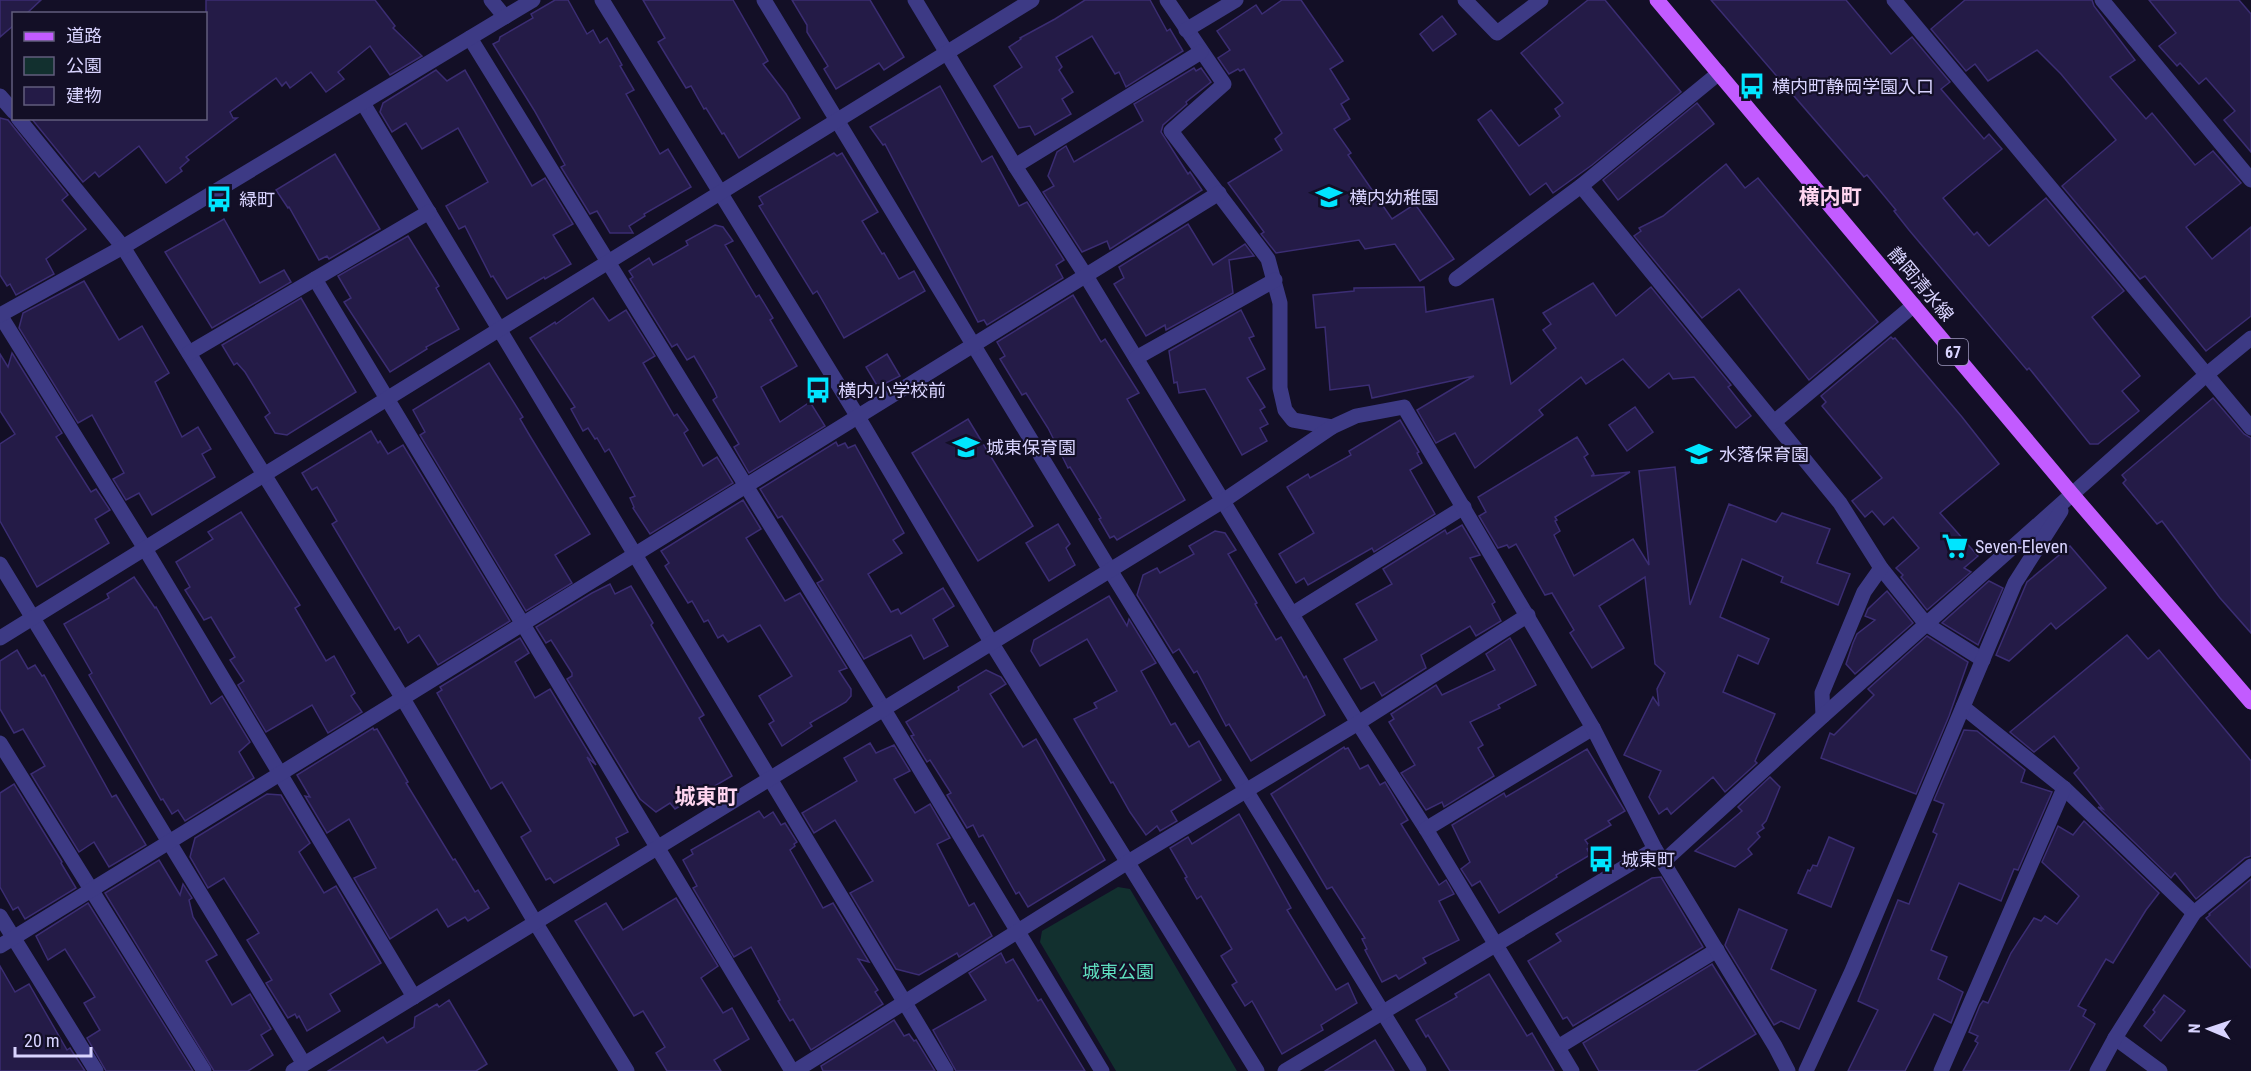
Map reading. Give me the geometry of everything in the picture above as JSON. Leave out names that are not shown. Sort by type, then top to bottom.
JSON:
[{"type":"main road","name":"静岡清水線","points":[[1657,0],[2072,494],[2251,702]]},
{"type":"street","points":[[491,0],[505,17]]},
{"type":"street","points":[[414,997],[144,548],[0,315],[123,247],[533,0]]},
{"type":"street","points":[[602,0],[858,417],[991,642],[1257,1071]]},
{"type":"street","points":[[764,0],[1110,570],[1419,1071]]},
{"type":"street","points":[[915,0],[1358,723],[1426,829],[1572,1071]]},
{"type":"street","points":[[0,638],[1032,0]]},
{"type":"street","points":[[1167,0],[1224,84],[1171,131],[1268,259],[1280,303],[1280,388],[1285,410],[1293,420],[1332,427]]},
{"type":"street","points":[[1186,30],[1236,0]]},
{"type":"street","points":[[1465,0],[1497,33],[1540,0]]},
{"type":"street","points":[[1894,0],[2251,428]]},
{"type":"street","points":[[2102,0],[2251,180]]},
{"type":"street","points":[[470,38],[883,708],[1102,1071]]},
{"type":"street","points":[[1015,166],[1201,52]]},
{"type":"street","points":[[1456,279],[1581,186],[1719,73]]},
{"type":"street","points":[[0,96],[12,110]]},
{"type":"street","points":[[363,103],[946,1071]]},
{"type":"street","points":[[20,120],[123,247],[402,697],[535,922],[627,1071]]},
{"type":"street","points":[[1581,186],[1840,503],[1881,568],[1926,624],[1983,660]]},
{"type":"street","points":[[7,942],[402,697],[636,556],[1220,193]]},
{"type":"street","points":[[189,353],[429,212]]},
{"type":"street","points":[[315,279],[793,1071],[1128,862],[1358,723],[1528,615]]},
{"type":"street","points":[[1136,358],[1275,280]]},
{"type":"street","points":[[1774,422],[1914,305]]},
{"type":"street","points":[[1285,1071],[1496,944],[1659,856],[1823,716],[2206,375],[2251,338]]},
{"type":"street","points":[[0,564],[169,842],[298,1068],[1223,501],[1332,427],[1356,416],[1404,407],[1593,728],[1659,856],[1788,1071]]},
{"type":"street","points":[[1806,1071],[1852,971],[2015,583],[2072,494]]},
{"type":"street","points":[[1292,614],[1464,507]]},
{"type":"street","points":[[1823,716],[1822,693],[1864,592],[1881,568]]},
{"type":"street","points":[[1963,707],[2064,788],[2194,913]]},
{"type":"street","points":[[1426,829],[1593,728]]},
{"type":"street","points":[[0,743],[204,1071]]},
{"type":"street","points":[[1941,1071],[2064,788]]},
{"type":"street","points":[[2097,1071],[2115,1038],[2194,913],[2251,866]]},
{"type":"street","points":[[0,916],[7,942],[96,1071]]},
{"type":"street","points":[[1558,1047],[1717,950]]},
{"type":"street","points":[[2115,1038],[2160,1071]]},
{"type":"green space","name":"城東公園","points":[[1118,887],[1130,889],[1237,1071],[1116,1071],[1040,942],[1042,931]]},
{"type":"building","points":[[0,0],[41,0],[28,12],[12,12],[12,27],[0,37]]},
{"type":"building","points":[[206,0],[375,0],[395,26],[393,28],[422,56],[390,75],[370,46],[338,72],[344,79],[326,92],[311,72],[290,88],[286,82],[282,86],[276,78],[230,112],[233,118],[237,118],[186,157],[189,160],[180,168],[182,171],[166,183],[139,146],[99,177],[95,172],[83,182],[33,120],[207,120]]},
{"type":"building","points":[[555,0],[568,0],[587,34],[593,30],[600,43],[607,38],[634,90],[626,94],[660,154],[668,149],[691,187],[644,214],[645,216],[629,226],[633,233],[610,233],[597,211],[590,214],[561,167],[565,165],[534,110],[493,44],[499,41],[500,37],[533,18],[531,14]]},
{"type":"building","points":[[643,0],[733,0],[768,61],[763,64],[786,94],[800,118],[739,158],[724,133],[722,134],[706,108],[704,109],[691,86],[686,88],[658,42],[665,38]]},
{"type":"building","points":[[792,0],[870,0],[904,57],[884,70],[879,63],[836,89],[824,69],[828,66],[807,32],[807,25]]},
{"type":"building","points":[[1085,0],[1150,0],[1167,31],[1170,29],[1183,51],[1126,87],[1119,72],[1115,74],[1092,36],[1056,57],[1062,67],[1059,70],[1073,92],[1062,99],[1071,114],[1035,135],[1030,126],[1019,128],[994,86],[1022,67],[1009,47],[1020,38]]},
{"type":"building","points":[[1282,0],[1301,0],[1343,61],[1330,69],[1349,99],[1341,104],[1350,119],[1334,129],[1351,153],[1348,155],[1392,219],[1415,204],[1454,259],[1420,281],[1395,244],[1365,249],[1359,240],[1276,253],[1261,234],[1264,232],[1228,183],[1282,150],[1275,139],[1282,133],[1244,69],[1240,71],[1238,69],[1229,74],[1218,58],[1230,50],[1217,31],[1256,5],[1262,14]]},
{"type":"building","points":[[1588,0],[1605,0],[1681,92],[1592,165],[1553,193],[1546,183],[1530,195],[1478,120],[1491,110],[1519,146],[1560,116],[1555,109],[1563,103],[1521,53]]},
{"type":"building","points":[[1711,0],[1846,0],[1891,54],[1912,37],[1950,82],[1941,89],[1984,139],[1989,134],[2002,149],[1943,198],[1974,235],[1977,232],[1989,246],[2046,198],[2124,291],[2092,317],[2140,376],[2122,391],[2139,411],[2098,444],[2090,444],[2029,368],[2027,370],[1909,230],[1894,211],[1896,210],[1867,175],[1864,177]]},
{"type":"building","points":[[1965,0],[2092,0],[2094,6],[2135,60],[2110,77],[2146,119],[2152,113],[2195,165],[2213,151],[2241,183],[2186,227],[2212,259],[2251,227],[2251,316],[2206,351],[2145,276],[2140,279],[2062,186],[2116,140],[2061,74],[2037,50],[1988,81],[1975,64],[1966,71],[1931,29]]},
{"type":"building","points":[[2149,0],[2239,0],[2251,14],[2251,152],[2224,120],[2235,111],[2206,78],[2199,84],[2180,63],[2177,66],[2159,46],[2176,33]]},
{"type":"building","points":[[1442,16],[1456,34],[1433,51],[1420,34]]},
{"type":"building","points":[[1194,68],[1196,71],[1201,68],[1211,82],[1163,125],[1161,132],[1188,174],[1190,172],[1202,190],[1110,249],[1107,241],[1082,252],[1043,192],[1054,186],[1048,176],[1057,152],[1066,146],[1074,162],[1143,121],[1134,104]]},
{"type":"building","points":[[436,70],[447,81],[465,70],[532,186],[545,178],[573,224],[553,235],[571,264],[507,299],[493,276],[491,277],[465,226],[459,229],[446,206],[488,182],[458,128],[422,149],[406,123],[392,132],[380,112],[383,103]]},
{"type":"building","points":[[940,86],[982,162],[992,156],[1019,206],[1027,202],[1064,260],[1056,265],[1063,278],[987,325],[984,320],[978,322],[885,144],[883,145],[870,127]]},
{"type":"building","points":[[1697,103],[1714,124],[1618,200],[1603,180]]},
{"type":"building","points":[[0,118],[8,120],[68,195],[62,200],[86,229],[46,259],[54,274],[16,295],[10,284],[7,286],[0,275]]},
{"type":"building","points":[[834,153],[837,156],[842,153],[878,212],[862,221],[882,254],[884,253],[899,279],[914,271],[925,291],[844,338],[817,291],[813,294],[759,206],[763,204],[759,197]]},
{"type":"building","points":[[335,154],[380,229],[329,259],[327,256],[319,260],[289,207],[276,190]]},
{"type":"building","points":[[1726,164],[1745,188],[1758,178],[1878,322],[1809,380],[1739,289],[1702,318],[1634,236],[1641,231],[1639,228],[1663,216]]},
{"type":"building","points":[[224,219],[260,283],[284,270],[291,282],[212,328],[165,252]]},
{"type":"building","points":[[1188,224],[1213,265],[1245,244],[1254,256],[1229,260],[1233,293],[1166,330],[1165,325],[1146,336],[1114,284],[1124,278],[1119,267]]},
{"type":"building","points":[[715,225],[723,227],[733,241],[725,245],[756,297],[759,295],[773,318],[770,320],[797,366],[761,387],[780,422],[810,402],[825,426],[749,473],[734,447],[739,444],[713,400],[717,397],[714,390],[694,356],[687,360],[677,344],[672,347],[630,279],[633,277],[629,271],[649,258],[653,265],[688,245],[686,241]]},
{"type":"building","points":[[408,236],[439,286],[436,288],[459,329],[426,347],[427,349],[390,372],[344,302],[351,298],[338,276]]},
{"type":"building","points":[[84,281],[119,340],[142,326],[169,373],[155,382],[182,437],[198,427],[211,449],[202,454],[215,477],[152,515],[139,493],[126,500],[113,479],[124,473],[92,415],[78,423],[19,328],[23,313]]},
{"type":"building","points":[[1593,283],[1616,316],[1651,287],[1731,385],[1728,387],[1751,416],[1736,428],[1694,377],[1673,379],[1669,373],[1649,388],[1623,359],[1586,384],[1581,377],[1539,410],[1543,415],[1475,468],[1455,433],[1436,443],[1417,410],[1474,376],[1372,398],[1369,385],[1330,390],[1325,327],[1316,328],[1313,295],[1354,291],[1354,288],[1424,287],[1426,312],[1493,299],[1511,384],[1556,348],[1543,330],[1551,324],[1543,313]]},
{"type":"building","points":[[1073,295],[1101,342],[1105,339],[1139,393],[1127,399],[1185,500],[1117,540],[1114,536],[1110,538],[1099,519],[1101,518],[1070,467],[1068,468],[1048,428],[1026,393],[1022,395],[1000,359],[1005,356],[997,342]]},
{"type":"building","points":[[301,298],[356,392],[287,435],[275,433],[265,417],[270,413],[245,372],[237,363],[234,365],[222,345]]},
{"type":"building","points":[[593,298],[609,321],[626,310],[655,356],[643,363],[674,416],[677,414],[688,430],[684,433],[703,466],[717,457],[733,483],[650,534],[633,508],[630,498],[635,496],[609,449],[605,452],[588,428],[583,431],[571,409],[575,407],[530,338],[555,322],[556,324]]},
{"type":"building","points":[[1241,310],[1254,336],[1249,338],[1265,369],[1247,378],[1265,407],[1260,410],[1268,424],[1260,428],[1267,441],[1242,455],[1205,389],[1179,393],[1177,382],[1174,383],[1169,351]]},
{"type":"building","points":[[1891,337],[1895,338],[1999,464],[1940,513],[1978,556],[1964,568],[1971,572],[1927,610],[1896,568],[1919,548],[1893,517],[1884,525],[1872,511],[1865,517],[1852,501],[1882,478],[1822,406],[1826,402],[1821,396]]},
{"type":"building","points":[[12,353],[62,433],[56,437],[91,492],[96,489],[110,510],[95,519],[109,543],[37,587],[0,521],[0,444],[15,434],[0,411],[0,354],[8,367]]},
{"type":"building","points":[[887,354],[900,376],[878,387],[866,367]]},
{"type":"building","points":[[489,363],[523,417],[520,419],[530,436],[590,534],[555,555],[572,583],[526,611],[420,435],[425,432],[413,410]]},
{"type":"building","points":[[2213,398],[2244,434],[2251,438],[2251,633],[2220,598],[2162,521],[2157,524],[2123,483],[2126,480],[2122,475]]},
{"type":"building","points":[[1635,407],[1653,432],[1627,451],[1609,425]]},
{"type":"building","points":[[968,419],[1033,526],[978,561],[912,453]]},
{"type":"building","points":[[1400,420],[1419,452],[1417,453],[1422,463],[1410,470],[1435,514],[1374,552],[1372,548],[1308,585],[1304,578],[1296,583],[1279,554],[1314,533],[1287,487],[1308,474],[1310,478],[1351,455],[1349,451]]},
{"type":"building","points":[[371,431],[388,454],[403,445],[510,621],[438,665],[419,635],[408,643],[399,627],[395,630],[332,524],[337,521],[317,487],[312,490],[302,473]]},
{"type":"building","points":[[1577,437],[1588,454],[1584,457],[1594,474],[1591,476],[1630,472],[1555,517],[1560,531],[1554,535],[1574,576],[1633,539],[1649,565],[1639,471],[1675,467],[1690,605],[1729,504],[1776,522],[1782,513],[1830,529],[1817,563],[1850,574],[1838,605],[1781,582],[1783,577],[1742,559],[1720,617],[1769,639],[1758,664],[1738,655],[1723,692],[1775,714],[1755,761],[1757,763],[1725,792],[1713,777],[1671,814],[1667,808],[1659,814],[1649,797],[1661,771],[1624,755],[1653,697],[1659,706],[1657,689],[1665,673],[1655,664],[1645,577],[1599,606],[1624,648],[1592,668],[1570,633],[1574,630],[1552,593],[1545,595],[1516,544],[1509,548],[1507,545],[1498,548],[1479,516],[1486,512],[1478,497]]},
{"type":"building","points":[[836,442],[838,446],[845,443],[848,448],[855,445],[904,533],[893,540],[902,553],[868,574],[891,612],[898,609],[901,614],[943,588],[954,606],[933,619],[948,646],[924,659],[911,635],[864,659],[817,583],[823,580],[782,516],[778,518],[760,489]]},
{"type":"building","points":[[743,500],[761,529],[746,538],[785,601],[800,593],[847,668],[839,671],[851,689],[851,696],[846,702],[810,723],[812,726],[782,746],[769,724],[774,721],[759,696],[792,676],[760,625],[728,642],[723,635],[718,638],[708,620],[704,622],[692,601],[688,603],[665,566],[669,563],[661,551]]},
{"type":"building","points":[[241,512],[300,605],[295,608],[326,661],[334,656],[355,693],[351,696],[362,712],[328,733],[312,705],[266,732],[238,685],[244,681],[230,660],[235,657],[211,617],[204,620],[185,590],[190,587],[176,562],[213,539],[208,532]]},
{"type":"building","points":[[1058,524],[1070,544],[1066,548],[1075,565],[1049,581],[1026,543]]},
{"type":"building","points":[[1462,525],[1480,555],[1470,558],[1495,602],[1492,604],[1501,621],[1476,636],[1470,626],[1421,655],[1426,668],[1382,696],[1374,682],[1361,689],[1344,659],[1377,640],[1356,604],[1392,584],[1383,569],[1445,530],[1447,534]]},
{"type":"building","points":[[1215,531],[1225,533],[1236,550],[1228,554],[1276,640],[1281,637],[1304,678],[1306,676],[1325,715],[1251,761],[1229,724],[1226,726],[1197,671],[1194,673],[1179,649],[1173,653],[1137,595],[1143,575],[1157,568],[1160,573],[1194,554],[1189,546]]},
{"type":"building","points":[[2070,546],[2106,588],[2056,629],[2051,623],[2009,661],[1996,655],[2027,582]]},
{"type":"building","points":[[134,577],[156,607],[211,704],[222,696],[250,742],[239,752],[254,778],[185,821],[178,810],[172,814],[163,799],[161,800],[89,675],[92,673],[64,624],[109,598],[107,594]]},
{"type":"building","points":[[1989,581],[2003,588],[1978,645],[1942,623]]},
{"type":"building","points":[[610,584],[615,594],[631,586],[653,623],[651,625],[704,715],[699,718],[732,776],[675,809],[670,803],[656,812],[640,799],[567,679],[572,676],[572,673],[551,640],[546,643],[536,627]]},
{"type":"building","points":[[1887,591],[1913,623],[1855,674],[1846,664],[1853,643],[1857,634],[1875,620],[1865,616],[1868,609]]},
{"type":"building","points":[[1109,596],[1127,626],[1129,619],[1156,663],[1141,671],[1171,725],[1175,723],[1189,747],[1199,741],[1221,780],[1171,811],[1177,821],[1160,831],[1157,826],[1146,835],[1113,782],[1111,783],[1074,719],[1097,708],[1094,703],[1117,691],[1087,639],[1040,666],[1031,651],[1034,640]]},
{"type":"building","points":[[2127,635],[2148,659],[2159,650],[2251,761],[2251,856],[2245,858],[2196,899],[2175,873],[2171,878],[2098,807],[2103,809],[2074,773],[2079,768],[2054,736],[2034,752],[2010,732]]},
{"type":"building","points":[[1927,636],[1968,662],[1949,716],[1916,794],[1821,758],[1830,733],[1834,735],[1874,695],[1868,689]]},
{"type":"building","points":[[520,638],[529,653],[515,662],[535,698],[550,689],[596,765],[587,757],[628,832],[616,838],[619,845],[554,883],[550,878],[546,880],[521,837],[531,831],[502,782],[491,789],[437,693],[442,690],[440,687]]},
{"type":"building","points":[[1510,638],[1536,685],[1498,705],[1500,708],[1470,722],[1483,745],[1478,748],[1494,776],[1444,807],[1442,802],[1426,810],[1401,773],[1415,765],[1389,722],[1394,719],[1391,714],[1436,685],[1442,695],[1495,670],[1486,654]]},
{"type":"building","points":[[17,650],[28,669],[35,665],[42,676],[44,675],[112,797],[116,795],[146,845],[109,867],[94,842],[79,852],[31,774],[45,766],[23,729],[14,733],[0,709],[0,661]]},
{"type":"building","points":[[986,670],[1001,677],[1006,684],[990,694],[1023,747],[1036,739],[1105,860],[1028,907],[1019,892],[1016,894],[983,835],[979,837],[973,825],[967,828],[947,795],[951,793],[930,760],[927,762],[911,736],[914,735],[906,722],[959,690],[958,687]]},
{"type":"building","points":[[373,728],[377,729],[408,782],[406,783],[453,860],[455,859],[475,892],[478,890],[489,908],[468,921],[465,917],[448,927],[437,909],[390,939],[354,878],[376,868],[349,819],[327,833],[305,796],[310,797],[297,775]]},
{"type":"building","points":[[1964,730],[1977,731],[2025,770],[2021,782],[2052,792],[2018,870],[2014,869],[2001,901],[1959,883],[1931,950],[1947,957],[1938,979],[1963,992],[1951,1023],[1934,1014],[1905,1071],[1848,1071],[1878,1010],[1858,1001],[1898,900],[1909,904],[1937,834],[1933,832],[1944,804],[1934,800]]},
{"type":"building","points":[[870,743],[876,753],[894,745],[910,771],[894,779],[915,813],[930,804],[950,838],[937,844],[969,906],[974,903],[992,936],[959,957],[957,953],[919,975],[896,969],[850,893],[873,881],[835,820],[814,833],[802,813],[857,781],[844,758]]},
{"type":"building","points":[[1344,747],[1348,748],[1360,769],[1368,765],[1380,785],[1385,782],[1408,820],[1401,824],[1439,885],[1446,880],[1454,894],[1439,901],[1459,940],[1423,958],[1426,963],[1399,979],[1396,975],[1382,982],[1365,950],[1367,949],[1362,939],[1365,938],[1332,887],[1327,889],[1271,794]]},
{"type":"building","points":[[1587,749],[1625,811],[1608,821],[1611,825],[1585,840],[1590,847],[1587,849],[1590,855],[1499,913],[1480,881],[1472,886],[1461,869],[1470,862],[1452,825],[1504,793],[1506,797]]},
{"type":"building","points":[[1770,777],[1780,787],[1766,821],[1762,825],[1764,828],[1757,833],[1760,837],[1748,849],[1752,854],[1735,867],[1695,851],[1742,811],[1738,807]]},
{"type":"building","points":[[14,784],[76,888],[25,919],[18,907],[13,910],[0,887],[0,793]]},
{"type":"building","points":[[267,794],[281,795],[310,843],[299,852],[324,893],[336,886],[381,963],[330,994],[340,1011],[307,1031],[299,1016],[297,1018],[295,1014],[288,1018],[266,983],[272,980],[247,940],[259,933],[224,878],[208,888],[190,857],[195,838]]},
{"type":"building","points":[[759,811],[764,818],[773,812],[781,825],[785,823],[797,842],[790,850],[823,908],[833,903],[869,962],[858,959],[878,990],[875,992],[883,1004],[811,1050],[793,1019],[790,1021],[778,1001],[780,1000],[751,947],[734,957],[693,888],[697,886],[683,860],[693,854],[691,850]]},
{"type":"building","points":[[1239,814],[1291,908],[1287,910],[1336,990],[1348,983],[1357,1003],[1321,1025],[1323,1030],[1282,1054],[1252,1001],[1245,1006],[1232,985],[1237,982],[1221,956],[1232,949],[1201,896],[1197,899],[1170,848],[1188,837],[1192,844]]},
{"type":"building","points":[[2084,821],[2159,893],[2113,963],[2106,959],[2078,1006],[2086,1010],[2083,1016],[2095,1024],[2069,1071],[1963,1071],[1978,1043],[1975,1041],[1978,1036],[1969,1032],[1980,1005],[1983,1001],[1988,1003],[2011,953],[2034,918],[2041,921],[2045,916],[2057,924],[2079,896],[2042,862],[2058,826],[2073,835]]},
{"type":"building","points":[[1829,837],[1854,848],[1831,907],[1798,893],[1808,870],[1810,871],[1813,865],[1817,866]]},
{"type":"building","points":[[159,860],[180,895],[183,884],[192,898],[189,900],[193,917],[217,955],[206,961],[232,1005],[250,994],[271,1029],[261,1035],[273,1055],[248,1071],[214,1071],[105,893]]},
{"type":"building","points":[[1661,877],[1703,947],[1573,1026],[1567,1017],[1563,1019],[1528,961],[1561,941],[1556,934],[1652,878]]},
{"type":"building","points":[[2251,879],[2251,968],[2206,918]]},
{"type":"building","points":[[676,898],[718,966],[701,978],[723,1013],[732,1008],[749,1039],[714,1060],[721,1071],[667,1071],[656,1053],[665,1047],[643,1011],[634,1016],[575,921],[606,903],[623,930]]},
{"type":"building","points":[[88,903],[193,1071],[106,1071],[87,1038],[100,1030],[84,1003],[95,997],[65,949],[48,960],[36,936]]},
{"type":"building","points":[[1739,909],[1787,930],[1771,969],[1816,990],[1799,1029],[1781,1021],[1774,1025],[1725,945]]},
{"type":"building","points":[[1001,953],[1006,963],[1013,959],[1038,1001],[1041,999],[1085,1071],[956,1071],[933,1030],[986,1000],[969,973]]},
{"type":"building","points":[[1712,964],[1756,1034],[1696,1071],[1599,1071],[1583,1043]]},
{"type":"building","points":[[0,966],[15,992],[29,984],[67,1050],[70,1048],[85,1071],[0,1071]]},
{"type":"building","points":[[1489,974],[1527,1036],[1532,1033],[1554,1071],[1450,1071],[1428,1035],[1426,1037],[1416,1020],[1457,997],[1455,994]]},
{"type":"building","points":[[2164,995],[2185,1011],[2161,1041],[2144,1026]]},
{"type":"building","points":[[449,1000],[487,1064],[476,1071],[328,1071],[383,1037],[387,1043],[414,1027],[415,1017]]},
{"type":"building","points":[[894,1020],[904,1036],[909,1034],[914,1041],[916,1040],[935,1071],[823,1071],[821,1066]]},
{"type":"building","points":[[1375,1040],[1394,1071],[1325,1071]]},
{"type":"place","name":"横内町静岡学園入口","points":[[1752,86]]},
{"type":"place","name":"横内幼稚園","points":[[1329,197]]},
{"type":"place","name":"緑町","points":[[219,199]]},
{"type":"place","name":"横内小学校前","points":[[818,390]]},
{"type":"place","name":"城東保育園","points":[[966,447]]},
{"type":"place","name":"水落保育園","points":[[1699,454]]},
{"type":"place","name":"Seven-Eleven","points":[[1955,546]]},
{"type":"place","name":"城東町","points":[[1601,859]]},
{"type":"district","name":"横内町","points":[[1830,197]]},
{"type":"district","name":"城東町","points":[[706,797]]}]
